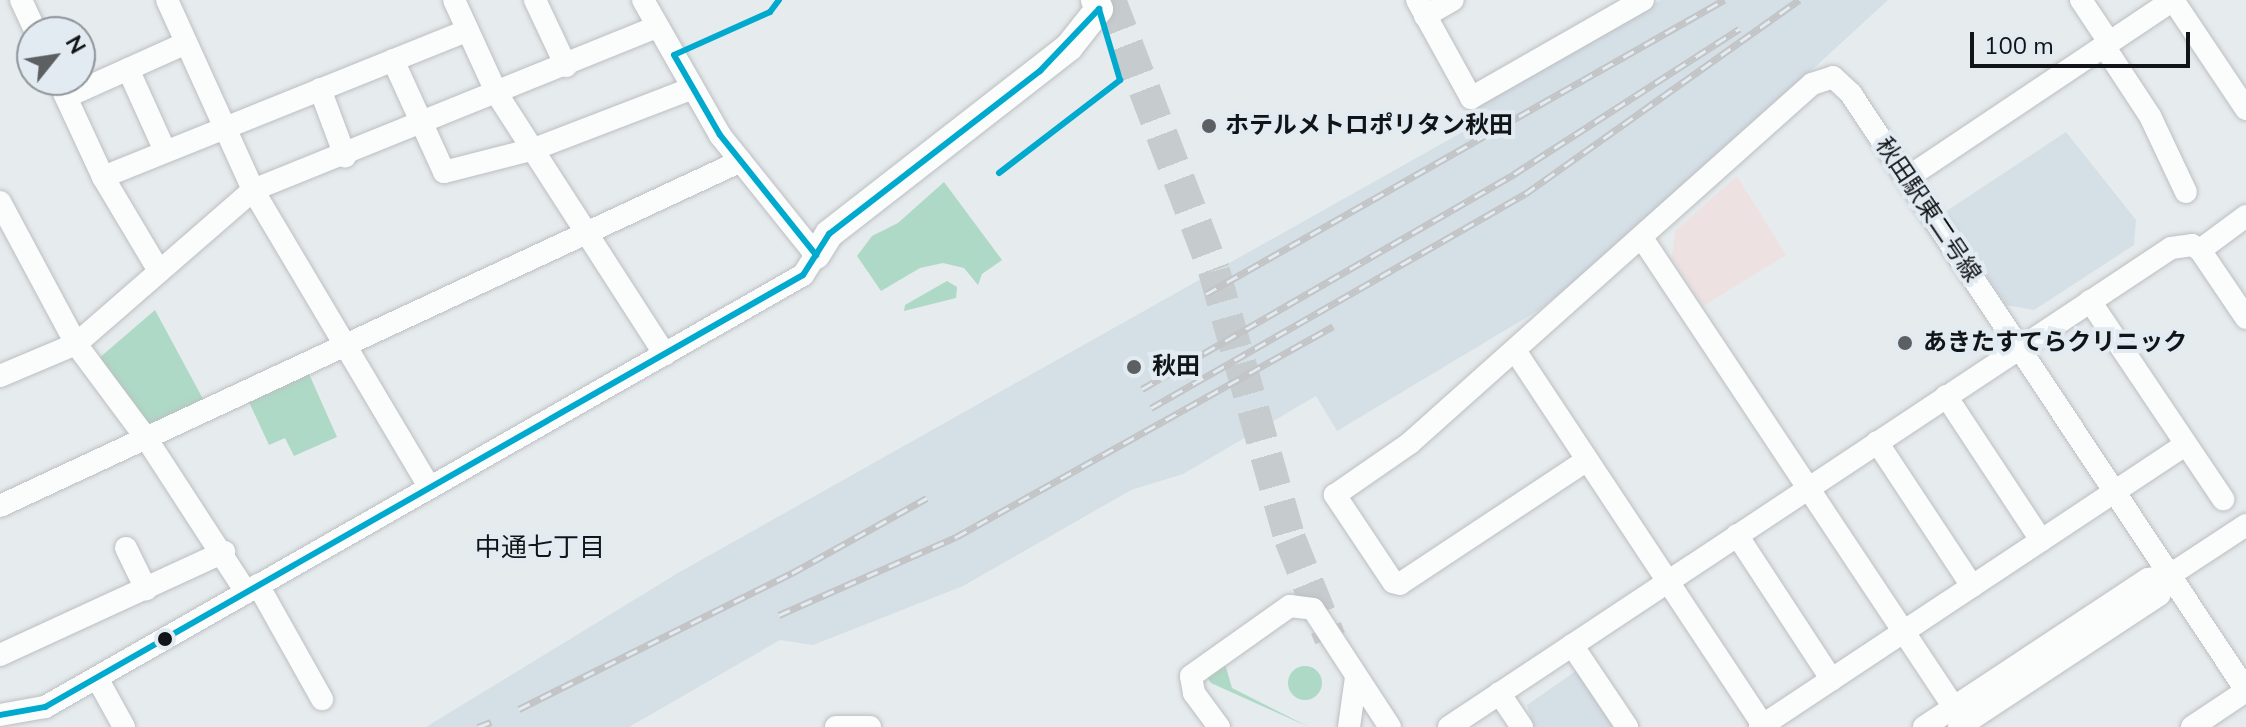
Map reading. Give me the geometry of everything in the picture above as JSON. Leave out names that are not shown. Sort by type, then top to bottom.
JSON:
[{"type":"main road","points":[[816,255],[829,234],[1069,47],[1100,3]]},
{"type":"street","points":[[167,0],[253,190],[429,487]]},
{"type":"street","points":[[454,0],[497,94],[590,234],[665,355]]},
{"type":"street","points":[[535,0],[566,66]]},
{"type":"street","points":[[0,692],[8,721],[45,707],[803,275],[816,255],[741,161],[693,88],[643,0]]},
{"type":"street","points":[[1453,0],[1421,8],[1471,98],[1643,0]]},
{"type":"street","points":[[2081,0],[2150,116],[2186,192]]},
{"type":"street","points":[[1907,178],[2173,0],[2246,109]]},
{"type":"street","points":[[0,376],[76,344],[253,190],[420,126],[657,27]]},
{"type":"street","points":[[103,177],[468,30]]},
{"type":"street","points":[[96,78],[128,69],[186,43]]},
{"type":"street","points":[[393,60],[420,126],[444,172],[534,149],[693,88]]},
{"type":"street","points":[[128,69],[165,151]]},
{"type":"street","name":"秋田駅東二号線","points":[[1642,238],[1812,84],[1833,77],[1907,178],[2246,690]]},
{"type":"street","points":[[320,89],[345,156]]},
{"type":"street","points":[[66,96],[103,177],[159,271]]},
{"type":"street","points":[[0,506],[590,234],[741,161]]},
{"type":"street","points":[[0,202],[76,344],[252,589],[322,699]]},
{"type":"street","points":[[2200,250],[2246,216]]},
{"type":"street","points":[[1587,460],[1400,584],[1393,582],[1335,495],[1410,443],[1642,238],[1961,721]]},
{"type":"street","points":[[1449,727],[2171,248],[2186,244],[2200,250],[2246,318]]},
{"type":"street","points":[[2090,301],[2223,499]]},
{"type":"street","points":[[1516,352],[1762,726],[2185,445]]},
{"type":"street","points":[[1946,396],[2041,540]]},
{"type":"street","points":[[1877,442],[1972,586]]},
{"type":"street","points":[[1924,727],[1961,721],[2159,595],[2170,575],[2246,525]]},
{"type":"street","points":[[1737,535],[1832,680]]},
{"type":"street","points":[[126,548],[146,589]]},
{"type":"street","points":[[0,655],[224,552]]},
{"type":"street","points":[[1219,727],[1194,693],[1191,676],[1290,606],[1313,609],[1390,727]]},
{"type":"street","points":[[1572,645],[1627,727]]},
{"type":"street","points":[[1349,727],[1356,677]]},
{"type":"street","points":[[97,678],[124,727]]},
{"type":"street","points":[[2192,727],[2246,690]]},
{"type":"street","points":[[1499,693],[1522,727]]},
{"type":"street","points":[[836,727],[870,727]]},
{"type":"shaded area","points":[[1661,0],[1888,0],[1629,238],[1539,310],[1337,431],[1316,396],[1183,474],[1131,490],[963,586],[813,645],[780,640],[629,727],[426,727],[678,573],[1482,121],[1474,106]]},
{"type":"shaded area","points":[[2066,132],[2136,220],[2134,245],[2034,310],[2006,305],[1945,212]]},
{"type":"shaded area","points":[[1737,176],[1786,255],[1703,306],[1672,258],[1675,231]]},
{"type":"shaded area","points":[[1576,671],[1619,727],[1533,727],[1527,705]]},
{"type":"green space","points":[[944,182],[1002,260],[982,274],[978,285],[964,268],[943,263],[920,268],[881,291],[857,256],[872,236],[898,223]]},
{"type":"green space","points":[[947,281],[957,287],[956,298],[904,311],[905,305]]},
{"type":"green space","points":[[155,310],[203,399],[153,424],[142,421],[98,359]]},
{"type":"green space","points":[[309,374],[337,437],[294,456],[285,438],[269,445],[248,400]]},
{"type":"green space","points":[[1223,657],[1232,688],[1309,727],[1211,683],[1206,676]]},
{"type":"green space","points":[[1305,666],[1317,671],[1322,683],[1317,695],[1305,700],[1293,695],[1288,683],[1293,671]]},
{"type":"tunnel","points":[[1110,0],[1214,271],[1290,539],[1330,638]]},
{"type":"railway","points":[[1206,294],[1724,0]]},
{"type":"railway","points":[[1151,408],[1525,194],[1799,0]]},
{"type":"railway","points":[[1142,389],[1514,174],[1739,29]]},
{"type":"railway","points":[[779,615],[956,537],[1333,326]]},
{"type":"railway","points":[[519,709],[792,573],[927,498]]},
{"type":"railway","points":[[478,727],[491,722]]},
{"type":"transit line","points":[[779,0],[770,12],[674,55],[720,135],[816,255]]},
{"type":"transit line","points":[[999,173],[1120,80],[1099,9]]},
{"type":"transit line","points":[[0,715],[45,707],[803,275],[829,234],[1040,71],[1099,9]]},
{"type":"place","name":"ホテルメトロポリタン秋田","points":[[1209,126]]},
{"type":"place","name":"あきたすてらクリニック","points":[[1905,343]]},
{"type":"place","name":"秋田","points":[[1134,367]]},
{"type":"district","name":"中通七丁目","points":[[540,548]]}]
